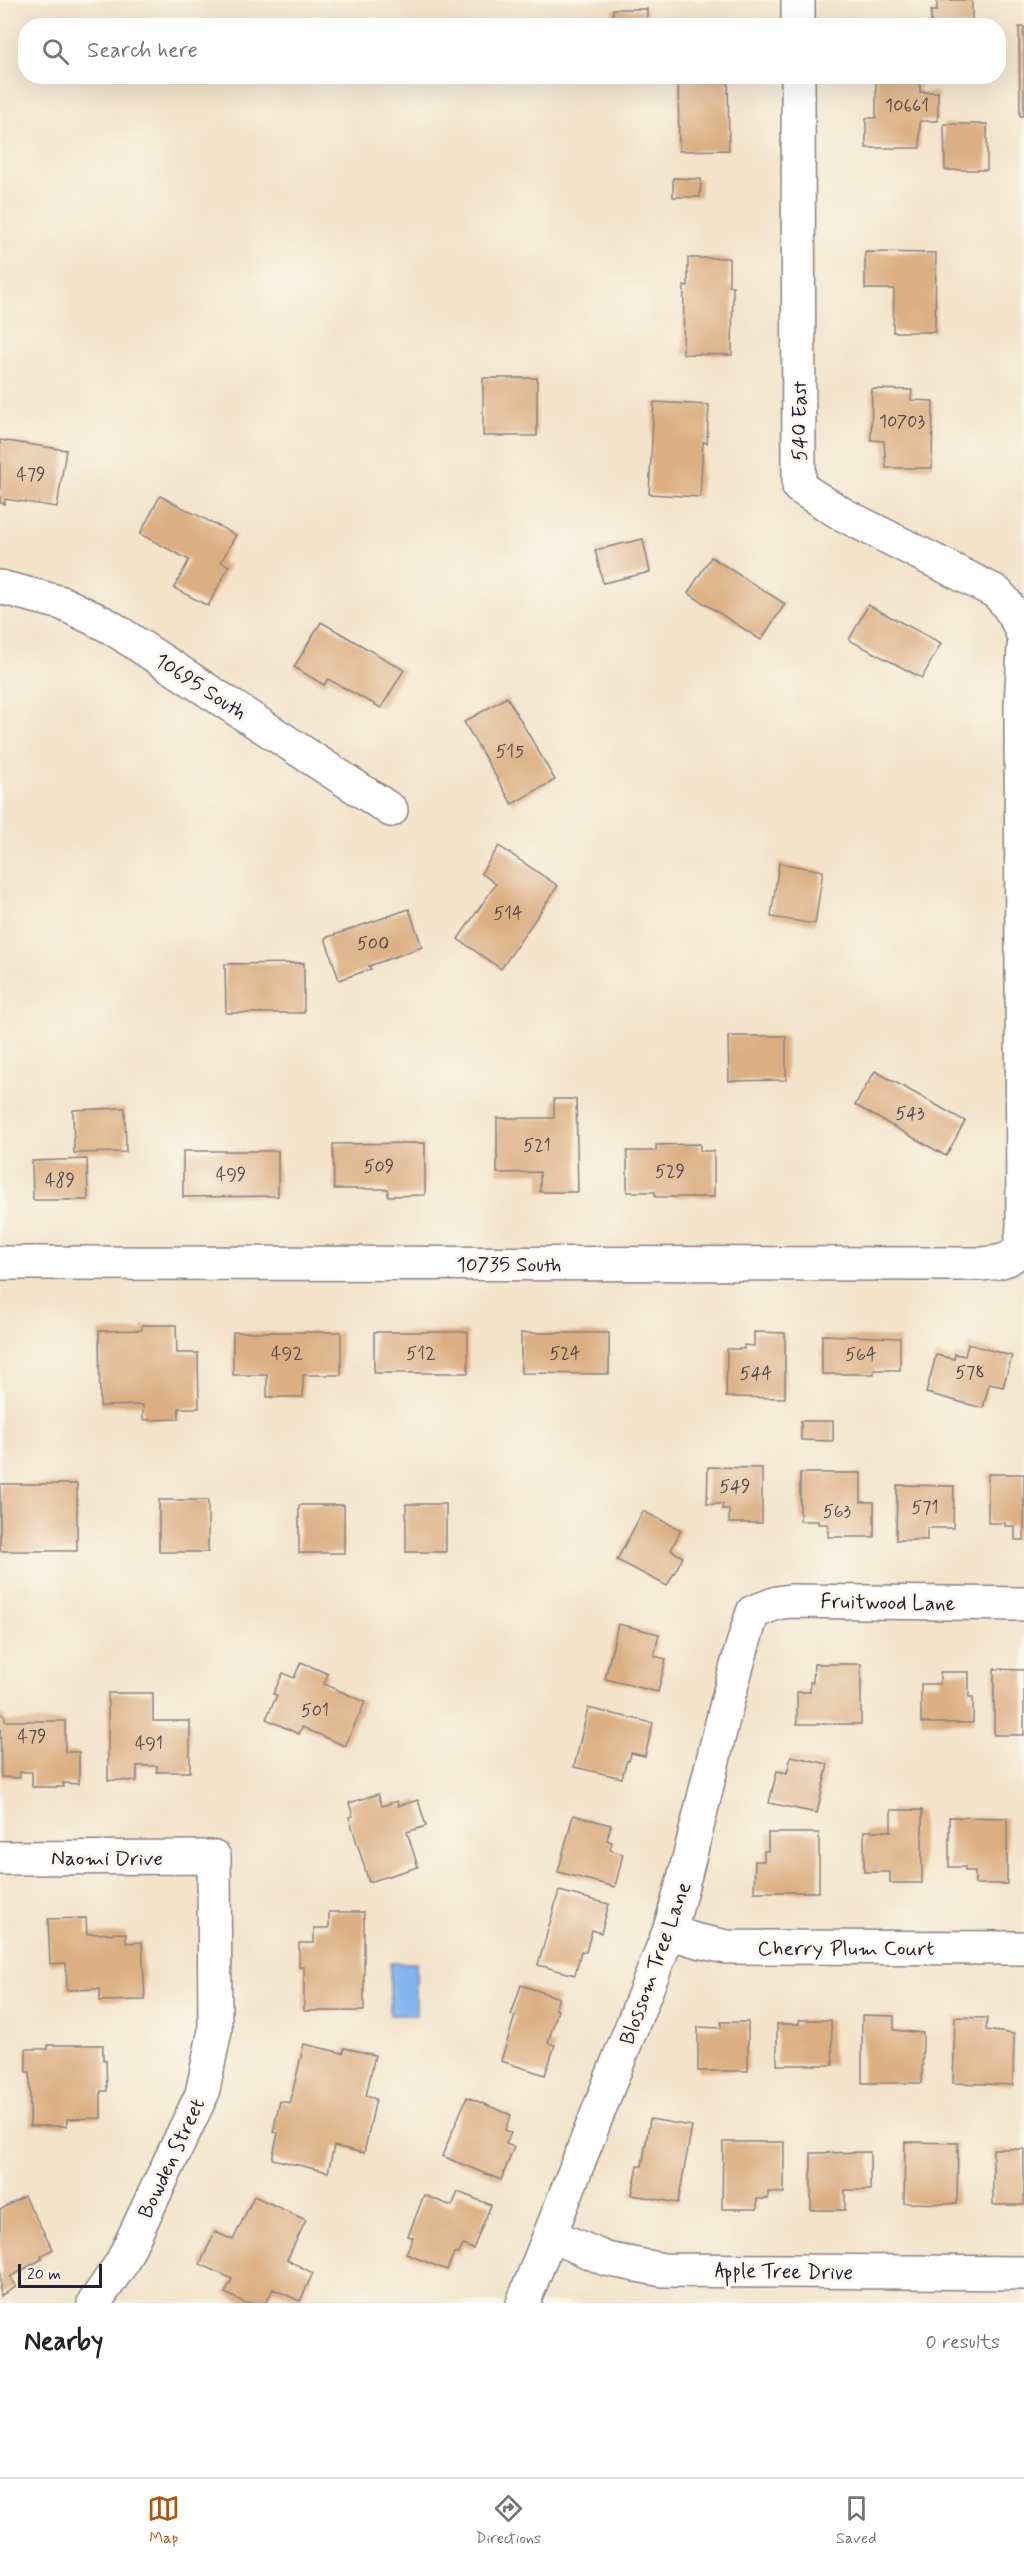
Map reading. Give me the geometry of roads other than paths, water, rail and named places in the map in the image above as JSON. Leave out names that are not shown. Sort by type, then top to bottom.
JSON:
[{"type":"street","points":[[798,0],[798,18]]},
{"type":"street","name":"540 East","points":[[798,84],[799,487],[842,514],[996,592],[1009,605],[1024,638]]},
{"type":"street","name":"10695 South","points":[[0,587],[62,603],[109,626],[391,810]]},
{"type":"street","name":"10735 South","points":[[0,1263],[980,1264],[1005,1260],[1016,1255],[1020,1246],[1023,1225],[1021,707],[1024,647]]},
{"type":"street","name":"Fruitwood Lane","points":[[753,1612],[771,1604],[790,1601],[1024,1604]]},
{"type":"street","name":"Blossom Tree Lane","points":[[523,2303],[669,1932],[684,1881],[741,1650],[753,1612]]},
{"type":"street","name":"Naomi Drive","points":[[0,1858],[214,1857]]},
{"type":"street","name":"Bowden Street","points":[[94,2303],[121,2264],[202,2094],[215,2030],[214,1857]]},
{"type":"street","name":"Cherry Plum Court","points":[[669,1932],[727,1947],[1024,1948]]},
{"type":"street","name":"Apple Tree Drive","points":[[550,2235],[606,2259],[663,2270],[1024,2274]]},
{"type":"water","points":[[390,1963],[416,1963],[416,2015],[390,2015]]}]
